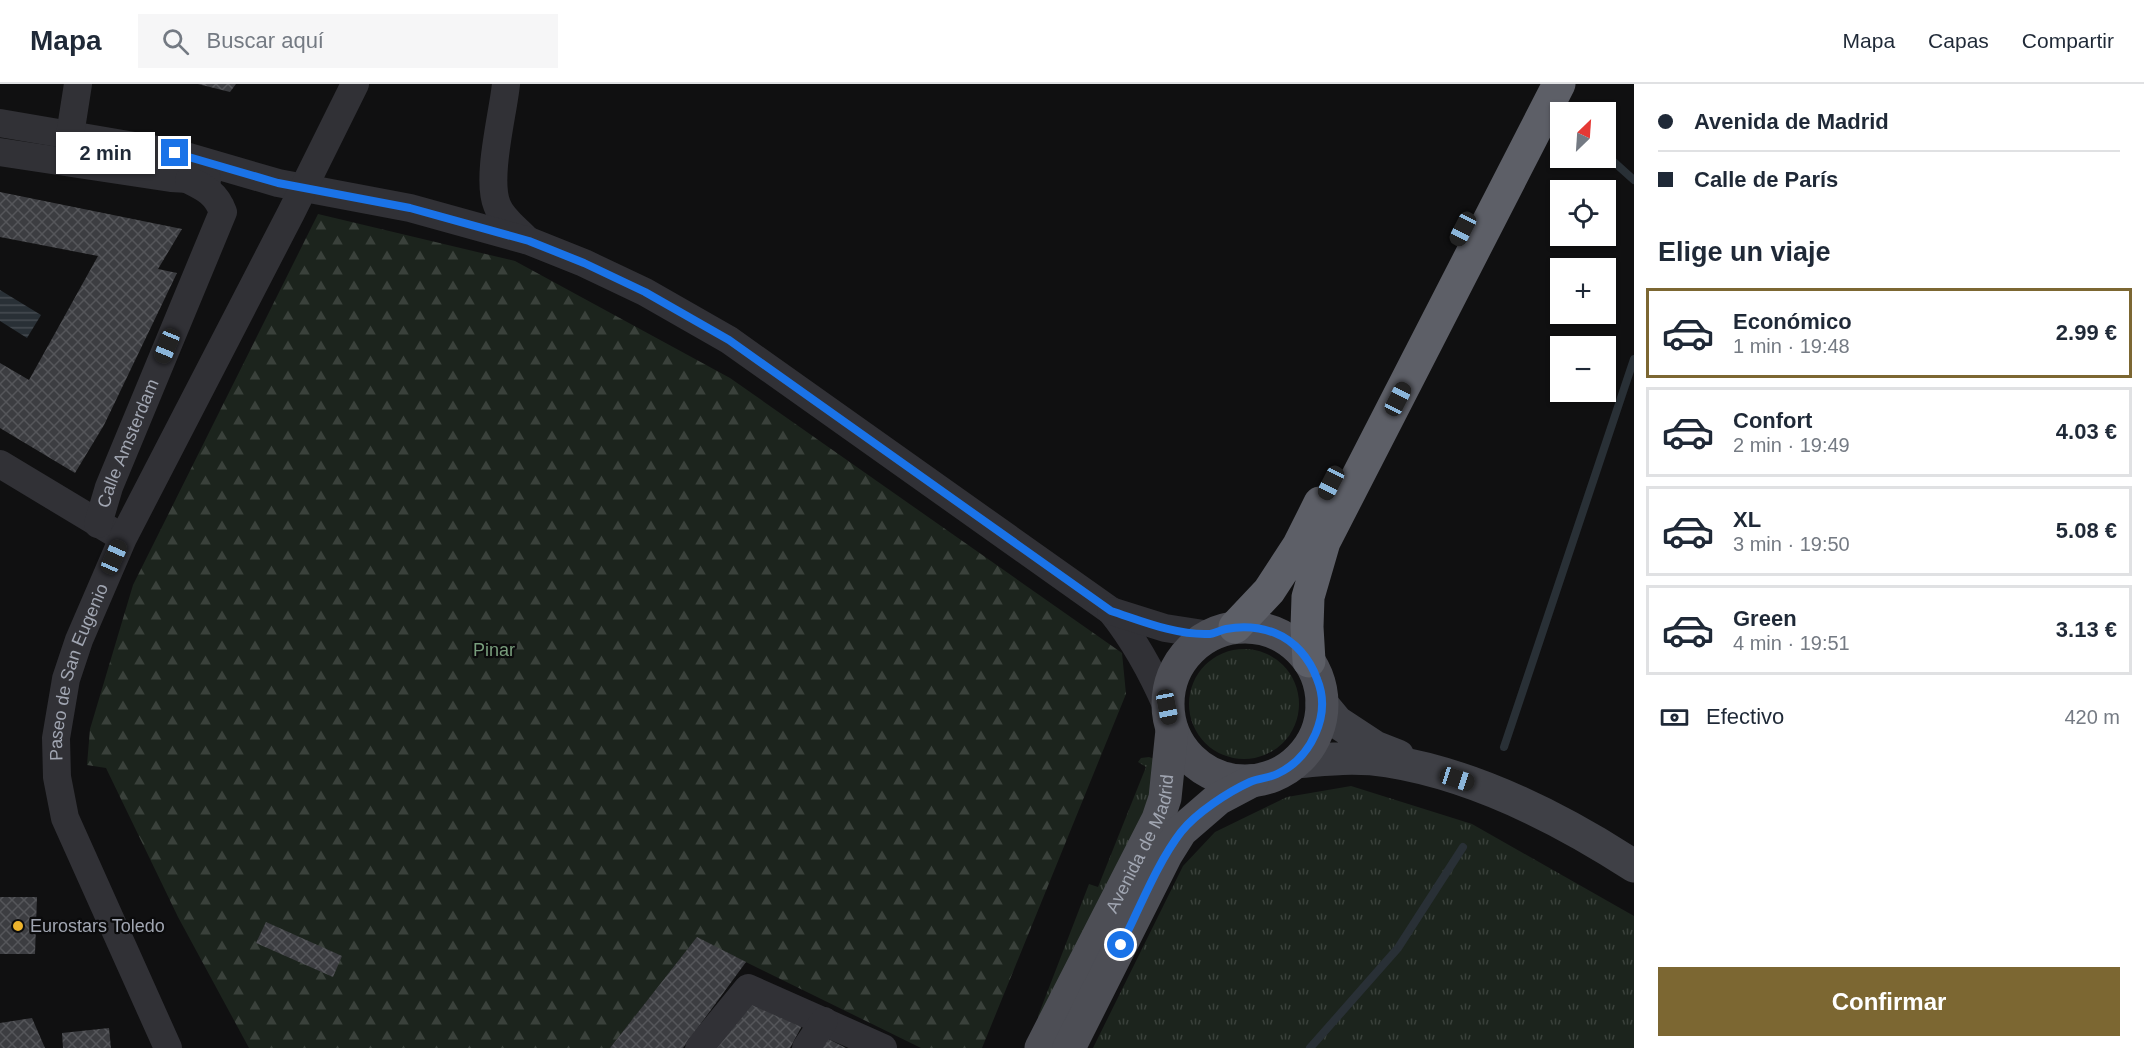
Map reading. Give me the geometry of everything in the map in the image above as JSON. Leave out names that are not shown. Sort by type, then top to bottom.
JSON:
[{"type":"highway","points":[[1223,631],[1269,591],[1299,545],[1454,248],[1534,84]]},
{"type":"highway","points":[[1309,661],[1308,597],[1324,542],[1559,84]]},
{"type":"main road","name":"Avenida de Madrid","points":[[1041,1048],[1158,819],[1165,798],[1168,689],[1174,672],[1183,657],[1196,644],[1223,631],[1257,628],[1277,634],[1295,646],[1309,661],[1318,681],[1322,704],[1319,725],[1311,745],[1296,762],[1276,775],[1252,781],[1218,800],[1181,831],[1166,855],[1069,1048]]},
{"type":"main road","points":[[1322,704],[1336,722],[1375,747],[1435,772],[1519,802],[1562,822],[1634,866]]},
{"type":"main road","name":"Avenida de Madrid","points":[[1169,718],[1184,752],[1203,769],[1227,779],[1252,781]]},
{"type":"main road","points":[[1296,762],[1344,758],[1387,761],[1435,772]]},
{"type":"street","points":[[78,84],[70,135],[72,147],[84,166]]},
{"type":"street","name":"Paseo de San Eugenio","points":[[168,1048],[65,818],[57,777],[56,738],[66,679],[79,640],[123,538],[355,84]]},
{"type":"street","points":[[506,84],[495,159],[494,196],[503,216],[529,241]]},
{"type":"street","points":[[0,123],[175,153],[278,183],[410,208],[529,241],[584,263],[645,292],[729,340],[1111,611],[1133,639],[1144,658],[1169,718]]},
{"type":"street","points":[[0,152],[189,180],[278,183]]},
{"type":"street","name":"Calle Amsterdam","points":[[98,524],[109,487],[223,212],[219,200],[212,192],[189,180]]},
{"type":"street","points":[[0,464],[123,538]]},
{"type":"street","points":[[1111,611],[1165,628],[1223,631]]},
{"type":"street","points":[[699,1048],[748,988],[884,1048]]},
{"type":"street","points":[[806,1048],[824,1021]]},
{"type":"green space","name":"Pinar","points":[[318,214],[515,261],[730,378],[1122,653],[1126,694],[982,1048],[921,1048],[697,938],[610,1048],[249,1048],[178,917],[106,768],[87,765],[90,729],[133,585]]},
{"type":"green space","points":[[1244,649],[1265,653],[1283,665],[1295,683],[1299,704],[1295,725],[1283,743],[1265,755],[1244,759],[1223,755],[1205,743],[1193,725],[1189,704],[1193,683],[1205,665],[1223,653]]},
{"type":"green space","points":[[1141,758],[1155,759],[1157,790],[1038,1033],[1038,1016],[1089,884],[1098,887],[1146,767],[1138,762]]},
{"type":"green space","points":[[1351,786],[1472,824],[1634,916],[1634,1048],[1093,1048],[1183,866],[1215,832],[1287,797]]},
{"type":"shaded area","points":[[0,290],[41,315],[27,338],[0,321]]},
{"type":"building","points":[[198,84],[236,84],[230,92]]},
{"type":"building","points":[[0,192],[182,229],[158,269],[177,273],[104,425],[75,473],[0,428],[0,363],[29,380],[98,256],[0,237]]},
{"type":"building","name":"Eurostars Toledo","points":[[0,897],[37,897],[35,954],[0,954]]},
{"type":"building","points":[[266,922],[342,956],[333,977],[256,943]]},
{"type":"building","points":[[697,937],[746,962],[683,1048],[610,1048]]},
{"type":"building","points":[[748,999],[803,1024],[790,1048],[709,1048]]},
{"type":"building","points":[[32,1018],[45,1048],[0,1048],[0,1023]]},
{"type":"building","points":[[109,1028],[111,1048],[63,1048],[62,1033]]},
{"type":"building","points":[[821,1035],[846,1048],[814,1048]]},
{"type":"waterway","points":[[1616,164],[1634,180]]},
{"type":"waterway","points":[[1504,747],[1634,359]]},
{"type":"waterway","points":[[1310,1048],[1398,948],[1463,847]]},
{"type":"place","name":"Eurostars Toledo","points":[[18,926]]},
{"type":"route","points":[[175,153],[278,183],[410,208],[529,241],[584,263],[645,292],[729,340],[1111,611],[1165,628],[1210,635],[1235,627],[1257,628],[1277,634],[1295,646],[1309,661],[1318,681],[1322,704],[1319,725],[1311,745],[1296,762],[1276,775],[1252,781],[1218,800],[1181,831],[1166,855],[1121,945]]}]
